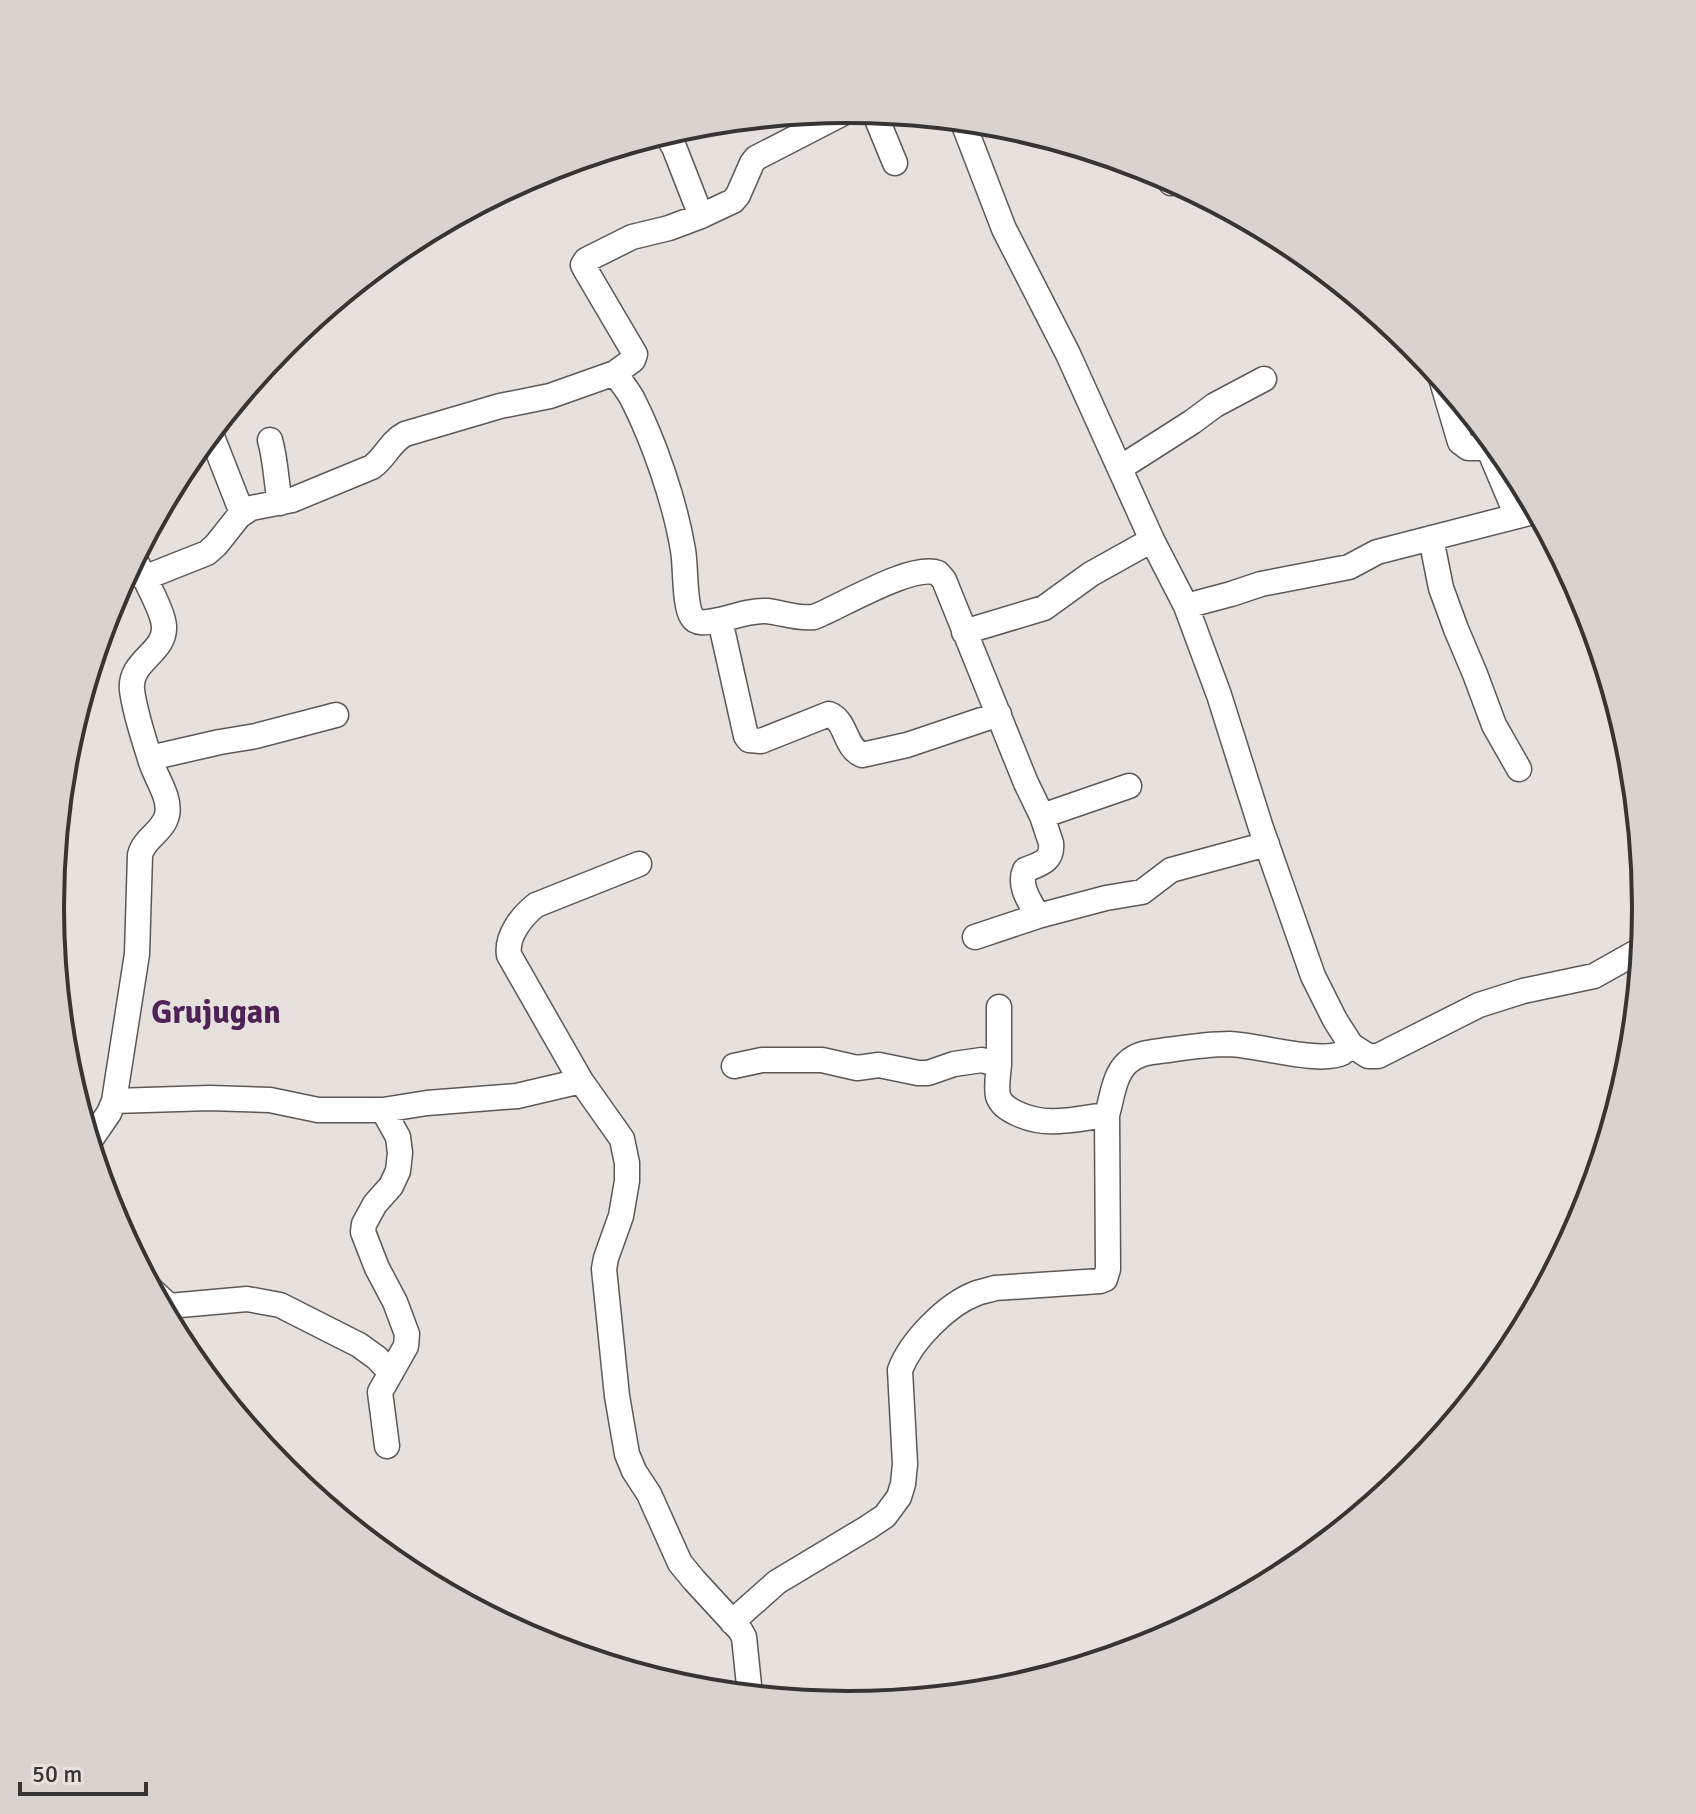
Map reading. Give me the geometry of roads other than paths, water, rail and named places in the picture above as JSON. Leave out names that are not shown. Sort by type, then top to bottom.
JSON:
[{"type":"street","points":[[142,567],[207,553],[242,513],[251,508],[292,500],[372,467],[395,440],[405,434],[500,406],[550,396],[615,373],[633,360],[635,354],[585,269],[584,262],[632,237],[669,228],[733,201],[756,158],[822,124]]},
{"type":"street","points":[[879,124],[895,163]]},
{"type":"street","points":[[967,133],[1004,229],[1068,354],[1152,540],[1186,606],[1313,976],[1351,1045],[1368,1056],[1378,1056],[1479,1005],[1523,991],[1594,976],[1630,956]]},
{"type":"street","points":[[672,144],[701,216]]},
{"type":"street","points":[[615,373],[635,404],[663,473],[683,551],[687,595],[694,621],[720,620],[765,611],[799,618],[814,617],[903,576],[926,570],[938,573],[944,580],[1051,843],[1052,851],[1047,860],[1025,870],[1022,876],[1022,883],[1038,916]]},
{"type":"street","points":[[1120,468],[1215,405],[1264,379]]},
{"type":"street","points":[[1449,404],[1460,442],[1468,448],[1483,448]]},
{"type":"street","points":[[270,440],[276,462],[275,477],[280,503]]},
{"type":"street","points":[[215,445],[242,513]]},
{"type":"street","points":[[1186,606],[1261,584],[1349,567],[1377,552],[1526,513]]},
{"type":"street","points":[[1431,538],[1441,588],[1456,629],[1494,725],[1519,769]]},
{"type":"street","points":[[964,632],[1044,608],[1091,574],[1152,540]]},
{"type":"street","points":[[97,1130],[114,1101],[137,954],[140,855],[143,845],[167,817],[165,795],[156,778],[132,688],[133,675],[155,649],[164,627],[140,571]]},
{"type":"street","points":[[720,620],[749,740],[761,741],[829,714],[837,717],[853,750],[862,755],[907,745],[999,714]]},
{"type":"street","points":[[150,758],[256,736],[336,715]]},
{"type":"street","points":[[1042,816],[1129,786]]},
{"type":"street","points":[[975,937],[1038,916],[1142,892],[1171,870],[1267,844]]},
{"type":"street","points":[[639,864],[536,905],[518,925],[508,947],[509,955],[581,1081],[622,1139],[627,1181],[621,1216],[604,1269],[617,1396],[627,1454],[680,1563],[740,1630],[746,1644],[749,1684]]},
{"type":"street","points":[[999,1007],[997,1094],[1006,1108],[1028,1119],[1046,1123],[1107,1115]]},
{"type":"street","points":[[727,1617],[777,1582],[885,1516],[899,1497],[905,1464],[900,1370],[906,1355],[945,1313],[978,1292],[995,1288],[1105,1279],[1108,1269],[1107,1115],[1117,1078],[1129,1061],[1138,1055],[1205,1045],[1231,1044],[1318,1056],[1342,1053],[1351,1045]]},
{"type":"street","points":[[734,1066],[762,1060],[822,1060],[857,1068],[879,1065],[928,1073],[954,1064],[982,1060],[999,1065]]},
{"type":"street","points":[[114,1101],[270,1100],[318,1110],[383,1110],[517,1096],[581,1081]]},
{"type":"street","points":[[383,1110],[398,1137],[398,1171],[391,1186],[375,1204],[363,1232],[407,1334],[406,1346],[380,1392],[387,1446]]},
{"type":"street","points":[[173,1306],[264,1300],[359,1345],[391,1373]]},
{"type":"district","name":"Grujugan","points":[[216,1012]]}]
